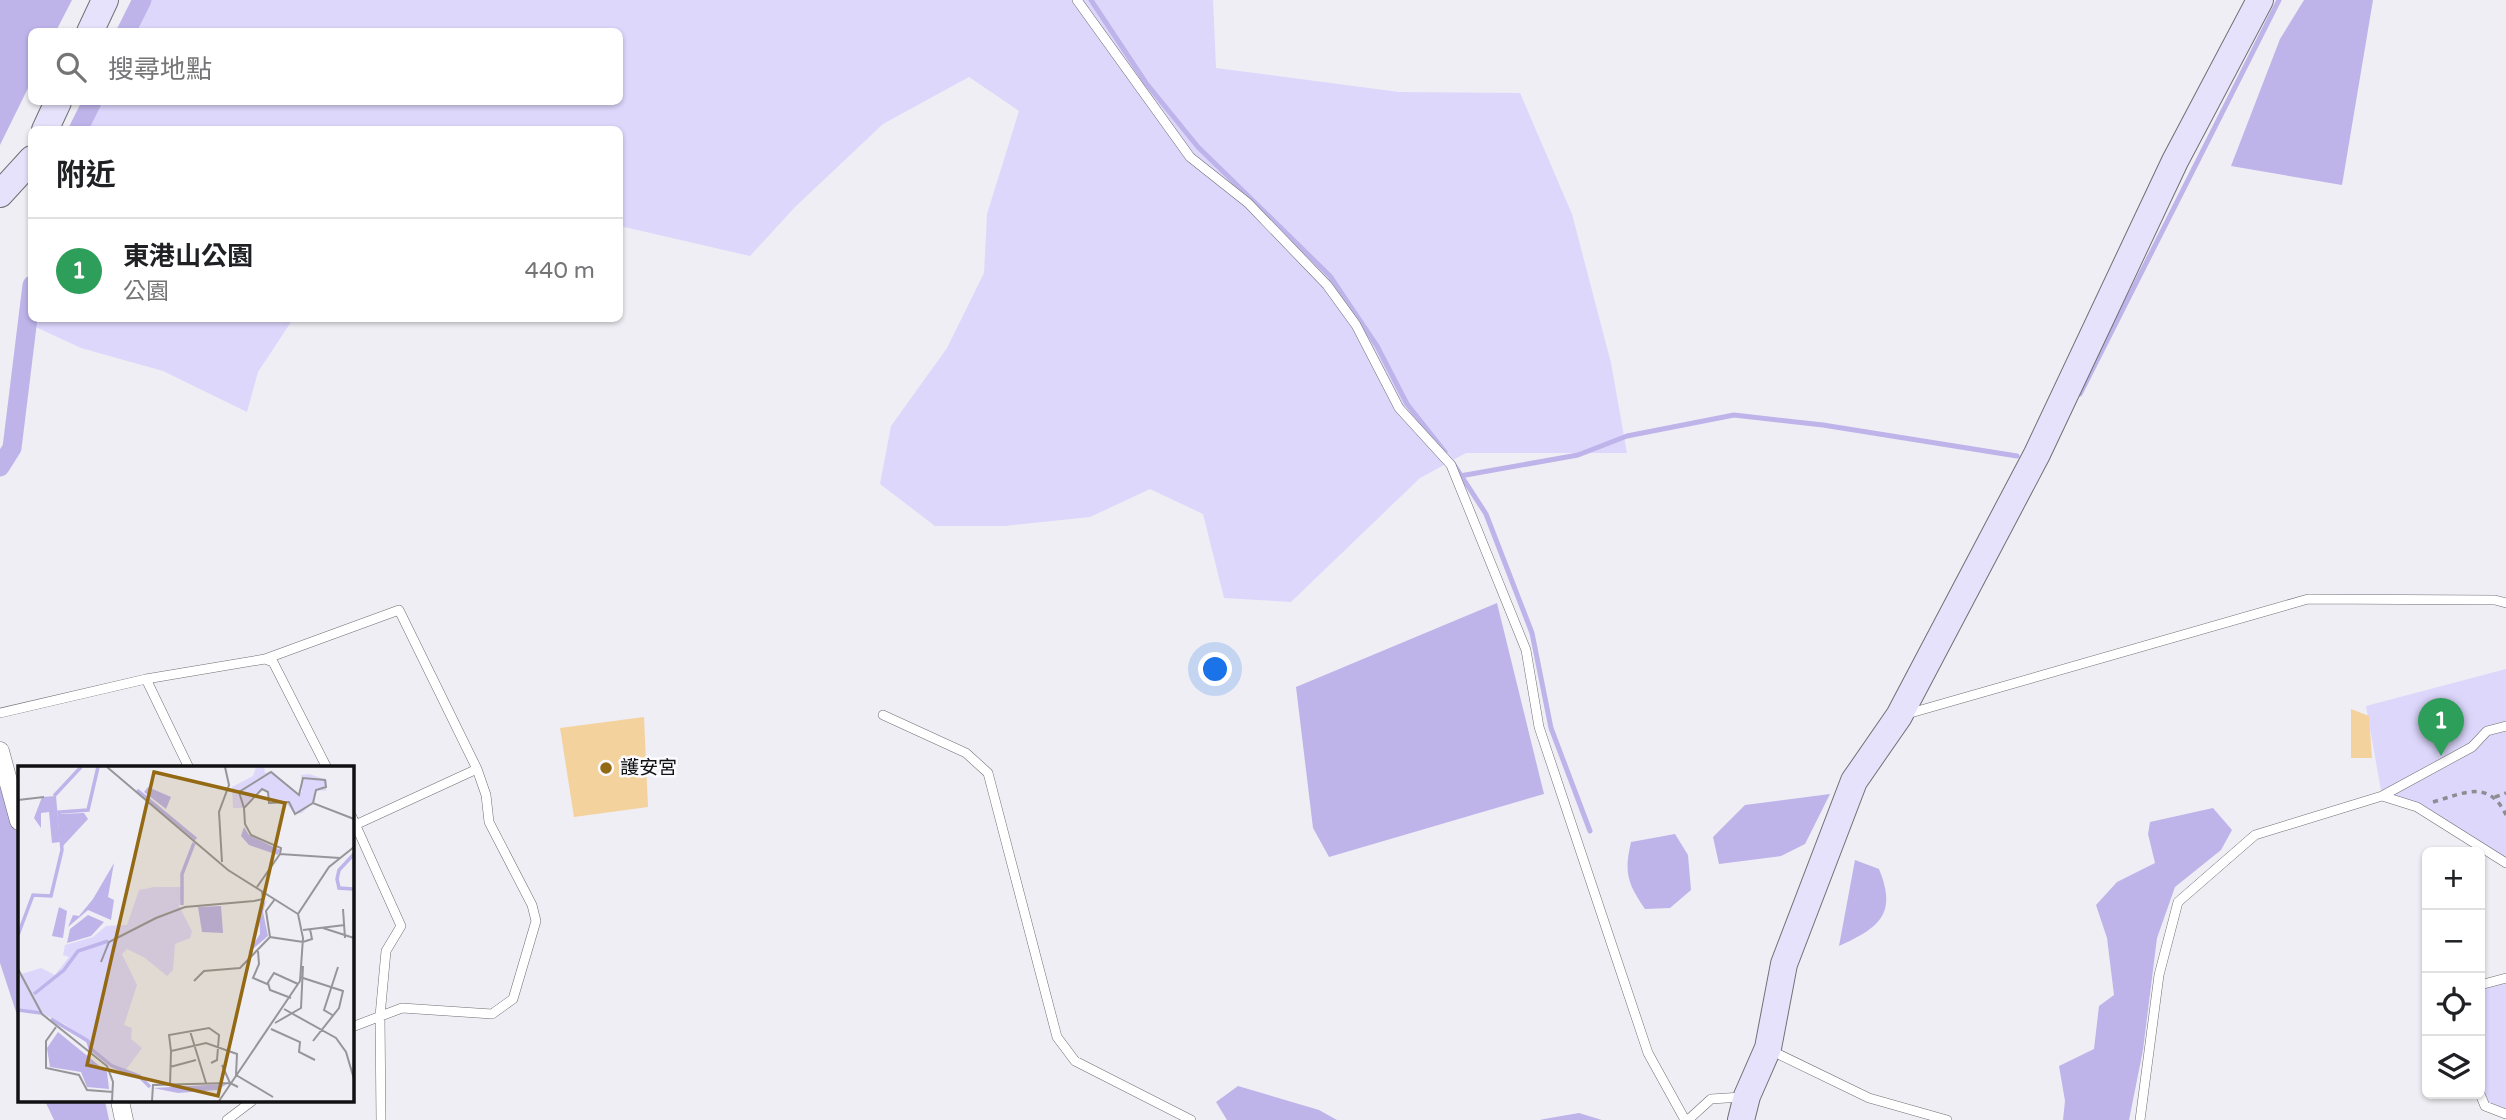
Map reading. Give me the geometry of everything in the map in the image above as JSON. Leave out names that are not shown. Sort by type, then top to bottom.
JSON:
[{"type":"street","points":[[92,28],[105,0]]},
{"type":"street","points":[[1744,1108],[1768,1048],[1784,964],[1854,781],[1899,716],[2037,454],[2175,161],[2260,0]]},
{"type":"street","points":[[47,126],[57,105]]},
{"type":"street","points":[[0,194],[28,163]]},
{"type":"street","points":[[0,751],[18,817]]},
{"type":"street","points":[[120,1102],[124,1120]]},
{"type":"lane","points":[[1077,0],[1190,157],[1248,203],[1326,285],[1356,325],[1399,408],[1451,465],[1526,650],[1539,727],[1648,1053],[1686,1120],[1711,1099],[1744,1108]]},
{"type":"lane","points":[[1899,716],[2308,599],[2495,600],[2506,603]]},
{"type":"lane","points":[[0,712],[146,679],[265,660],[399,610],[477,769],[486,795],[489,822],[532,905],[536,921],[513,999],[492,1014],[402,1009],[354,1026]]},
{"type":"lane","points":[[265,660],[273,662],[326,766]]},
{"type":"lane","points":[[146,679],[188,766]]},
{"type":"lane","points":[[883,715],[966,753],[988,773],[1057,1037],[1075,1061],[1191,1120]]},
{"type":"lane","points":[[2140,1120],[2159,975],[2178,902],[2255,835],[2382,796],[2472,747],[2487,731],[2506,726]]},
{"type":"lane","points":[[354,823],[477,769]]},
{"type":"lane","points":[[2382,796],[2417,807],[2506,863]]},
{"type":"lane","points":[[354,825],[401,926],[386,951],[380,1016],[381,1120]]},
{"type":"lane","points":[[2485,984],[2506,978]]},
{"type":"lane","points":[[1768,1048],[1869,1098],[1947,1120]]},
{"type":"lane","points":[[2482,1099],[2485,1106],[2506,1114]]},
{"type":"lane","points":[[227,1120],[251,1102]]},
{"type":"path","points":[[2417,807],[2462,793],[2485,791],[2496,797],[2506,815]]},
{"type":"path","points":[[2496,797],[2506,793]]},
{"type":"shaded area","points":[[0,0],[72,0],[58,28],[28,28],[28,88],[0,145]]},
{"type":"shaded area","points":[[150,0],[1213,0],[1216,68],[1399,92],[1520,93],[1572,214],[1611,363],[1627,453],[1466,453],[1420,478],[1291,602],[1224,598],[1203,514],[1150,489],[1090,517],[1005,526],[935,526],[880,484],[891,426],[947,348],[984,273],[987,214],[1019,111],[969,77],[883,124],[795,207],[750,256],[623,227],[623,126],[80,126],[90,105],[623,105],[623,28],[131,28]]},
{"type":"shaded area","points":[[2304,0],[2373,0],[2342,185],[2231,166],[2280,39]]},
{"type":"shaded area","points":[[28,314],[28,322],[291,322],[258,372],[247,412],[163,371],[81,348],[27,323]]},
{"type":"shaded area","points":[[1497,603],[1544,794],[1329,857],[1313,828],[1296,687]]},
{"type":"shaded area","points":[[2506,669],[2506,863],[2485,850],[2485,847],[2481,847],[2417,807],[2382,796],[2366,706]]},
{"type":"shaded area","points":[[0,766],[18,825],[18,1018],[0,963]]},
{"type":"shaded area","points":[[1830,794],[1805,844],[1781,856],[1719,864],[1713,837],[1745,805]]},
{"type":"shaded area","points":[[2213,808],[2232,830],[2221,850],[2175,887],[2157,938],[2143,1050],[2129,1120],[2063,1120],[2065,1101],[2059,1066],[2094,1049],[2099,1006],[2114,995],[2107,938],[2096,905],[2117,882],[2155,863],[2148,834],[2150,822]]},
{"type":"shaded area","points":[[1675,834],[1688,855],[1691,890],[1670,908],[1645,909],[1634,892],[1629,877],[1631,842]]},
{"type":"shaded area","points":[[1855,860],[1879,869],[1886,898],[1885,909],[1874,926],[1839,946]]},
{"type":"shaded area","points":[[2506,978],[2506,1114],[2485,1106],[2482,1099],[2485,1099],[2485,984]]},
{"type":"shaded area","points":[[1238,1086],[1319,1110],[1337,1120],[1227,1120],[1216,1102]]},
{"type":"shaded area","points":[[45,1102],[105,1102],[109,1120],[54,1120]]},
{"type":"shaded area","points":[[1579,1113],[1602,1120],[1540,1120],[1544,1119]]},
{"type":"building","points":[[2351,709],[2369,716],[2372,758],[2351,758]]},
{"type":"building","name":"護安宮","points":[[644,717],[648,807],[574,817],[560,728]]},
{"type":"waterway","points":[[128,28],[142,0]]},
{"type":"waterway","points":[[1091,0],[1146,83],[1198,147],[1330,276],[1377,346],[1407,404],[1445,452]]},
{"type":"waterway","points":[[2080,394],[2279,0]]},
{"type":"waterway","points":[[80,126],[90,105]]},
{"type":"waterway","points":[[0,467],[12,448],[28,318]]},
{"type":"waterway","points":[[1460,476],[1578,455],[1627,436],[1734,415],[1823,425],[2017,456]]},
{"type":"waterway","points":[[1453,463],[1486,514],[1532,633],[1551,728],[1590,831]]},
{"type":"place","name":"東港山公園","points":[[2441,756]]},
{"type":"place","name":"護安宮","points":[[606,768]]}]
